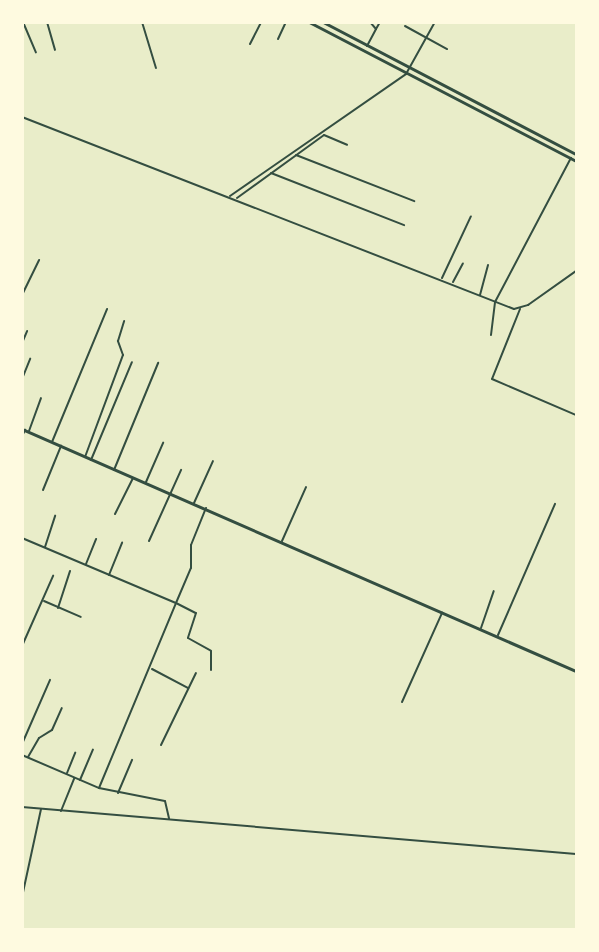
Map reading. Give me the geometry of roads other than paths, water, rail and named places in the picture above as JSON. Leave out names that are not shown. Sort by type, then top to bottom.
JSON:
[{"type":"main road","points":[[309,22],[576,161]]},
{"type":"main road","points":[[323,22],[410,70],[576,154]]},
{"type":"street","points":[[23,22],[36,52]]},
{"type":"street","points":[[48,22],[56,50]]},
{"type":"street","points":[[142,22],[156,68]]},
{"type":"street","points":[[250,44],[261,22]]},
{"type":"street","points":[[278,39],[286,22]]},
{"type":"street","points":[[370,22],[376,29]]},
{"type":"street","points":[[367,46],[380,22]]},
{"type":"street","points":[[230,196],[406,74],[410,70],[435,22]]},
{"type":"street","points":[[405,26],[447,49]]},
{"type":"street","points":[[22,117],[453,282],[495,302],[520,309]]},
{"type":"street","points":[[237,198],[324,135],[348,145]]},
{"type":"street","points":[[296,155],[414,201]]},
{"type":"street","points":[[491,335],[495,302],[571,158]]},
{"type":"street","points":[[270,173],[404,225]]},
{"type":"street","points":[[442,278],[471,216]]},
{"type":"street","points":[[22,295],[39,260]]},
{"type":"street","points":[[453,282],[463,263]]},
{"type":"street","points":[[480,295],[488,265]]},
{"type":"street","points":[[576,271],[520,309],[492,380],[576,415]]},
{"type":"street","points":[[52,442],[107,309]]},
{"type":"street","points":[[85,457],[123,355],[118,341],[124,321]]},
{"type":"street","points":[[22,344],[28,331]]},
{"type":"street","points":[[22,379],[30,359]]},
{"type":"street","points":[[91,460],[132,362]]},
{"type":"street","points":[[114,470],[158,363]]},
{"type":"street","points":[[22,436],[41,398]]},
{"type":"street","points":[[25,430],[498,635],[576,671]]},
{"type":"street","points":[[146,484],[163,443]]},
{"type":"street","points":[[43,490],[61,446]]},
{"type":"street","points":[[194,503],[213,461]]},
{"type":"street","points":[[149,541],[181,470]]},
{"type":"street","points":[[115,514],[133,478]]},
{"type":"street","points":[[282,541],[306,487]]},
{"type":"street","points":[[498,635],[555,504]]},
{"type":"street","points":[[99,788],[151,669],[191,568],[191,546],[206,508]]},
{"type":"street","points":[[45,548],[55,516]]},
{"type":"street","points":[[22,538],[196,613],[188,638],[211,651],[211,670]]},
{"type":"street","points":[[86,565],[96,539]]},
{"type":"street","points":[[109,575],[122,543]]},
{"type":"street","points":[[58,608],[70,571]]},
{"type":"street","points":[[22,646],[44,601],[53,576]]},
{"type":"street","points":[[481,628],[494,591]]},
{"type":"street","points":[[44,601],[81,617]]},
{"type":"street","points":[[402,702],[443,612]]},
{"type":"street","points":[[151,669],[188,688]]},
{"type":"street","points":[[161,744],[196,673]]},
{"type":"street","points":[[22,744],[50,680]]},
{"type":"street","points":[[28,757],[38,738],[52,730],[62,708]]},
{"type":"street","points":[[80,780],[93,750]]},
{"type":"street","points":[[67,774],[75,753]]},
{"type":"street","points":[[22,755],[99,788],[165,801],[169,820]]},
{"type":"street","points":[[118,793],[132,760]]},
{"type":"street","points":[[61,810],[74,777]]},
{"type":"street","points":[[22,807],[576,854]]},
{"type":"street","points":[[22,896],[41,809]]}]
